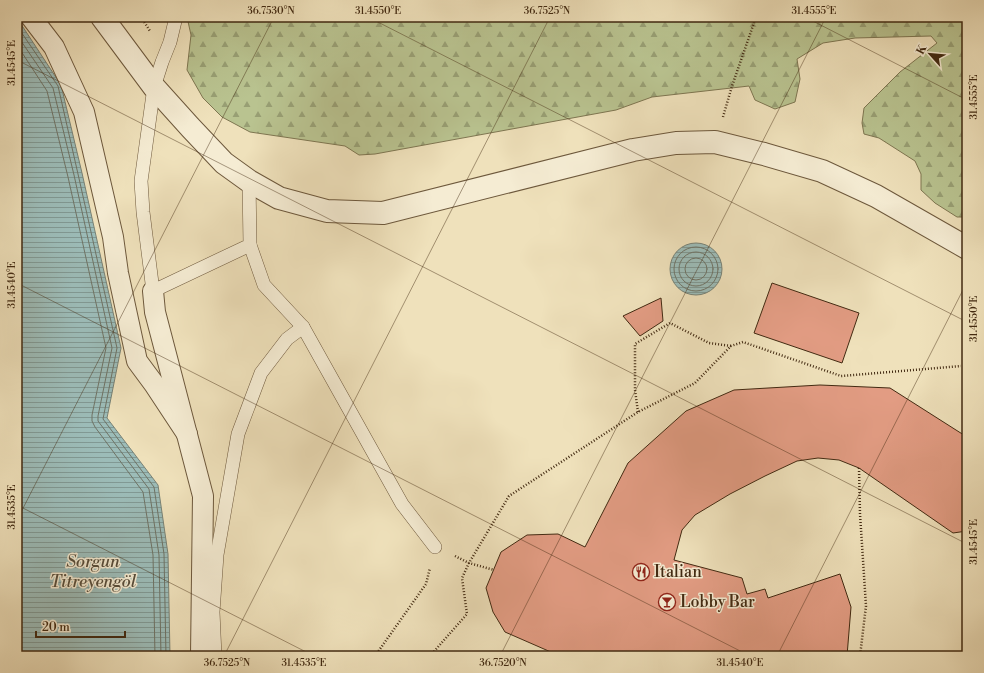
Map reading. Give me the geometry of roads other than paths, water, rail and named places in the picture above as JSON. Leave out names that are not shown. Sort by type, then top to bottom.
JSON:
[{"type":"street","points":[[30,17],[54,47],[84,112],[112,236],[118,273],[137,361],[187,434]]},
{"type":"street","points":[[102,17],[154,88],[224,163],[249,181],[279,198],[327,211],[383,213],[633,150],[676,142],[715,142],[764,154],[822,171],[876,196],[967,248]]},
{"type":"street","points":[[153,291],[155,312],[203,496],[202,656]]},
{"type":"lane","points":[[176,17],[170,42],[154,88],[141,181],[143,212],[153,291],[250,245]]},
{"type":"lane","points":[[249,181],[250,245],[264,284],[303,327],[402,504],[435,547]]},
{"type":"lane","points":[[215,656],[213,612],[217,556],[238,434],[261,373],[287,339],[303,327]]},
{"type":"water","name":"Sorgun Titreyengöl","points":[[17,18],[61,85],[82,173],[121,348],[107,418],[158,485],[168,554],[170,656],[17,656]]},
{"type":"water","points":[[696,243],[706,245],[714,251],[720,259],[722,269],[720,279],[714,287],[706,293],[696,295],[686,293],[678,287],[672,279],[670,269],[672,259],[678,251],[686,245]]},
{"type":"place","name":"Italian","points":[[641,572]]},
{"type":"place","name":"Lobby Bar","points":[[667,602]]}]
